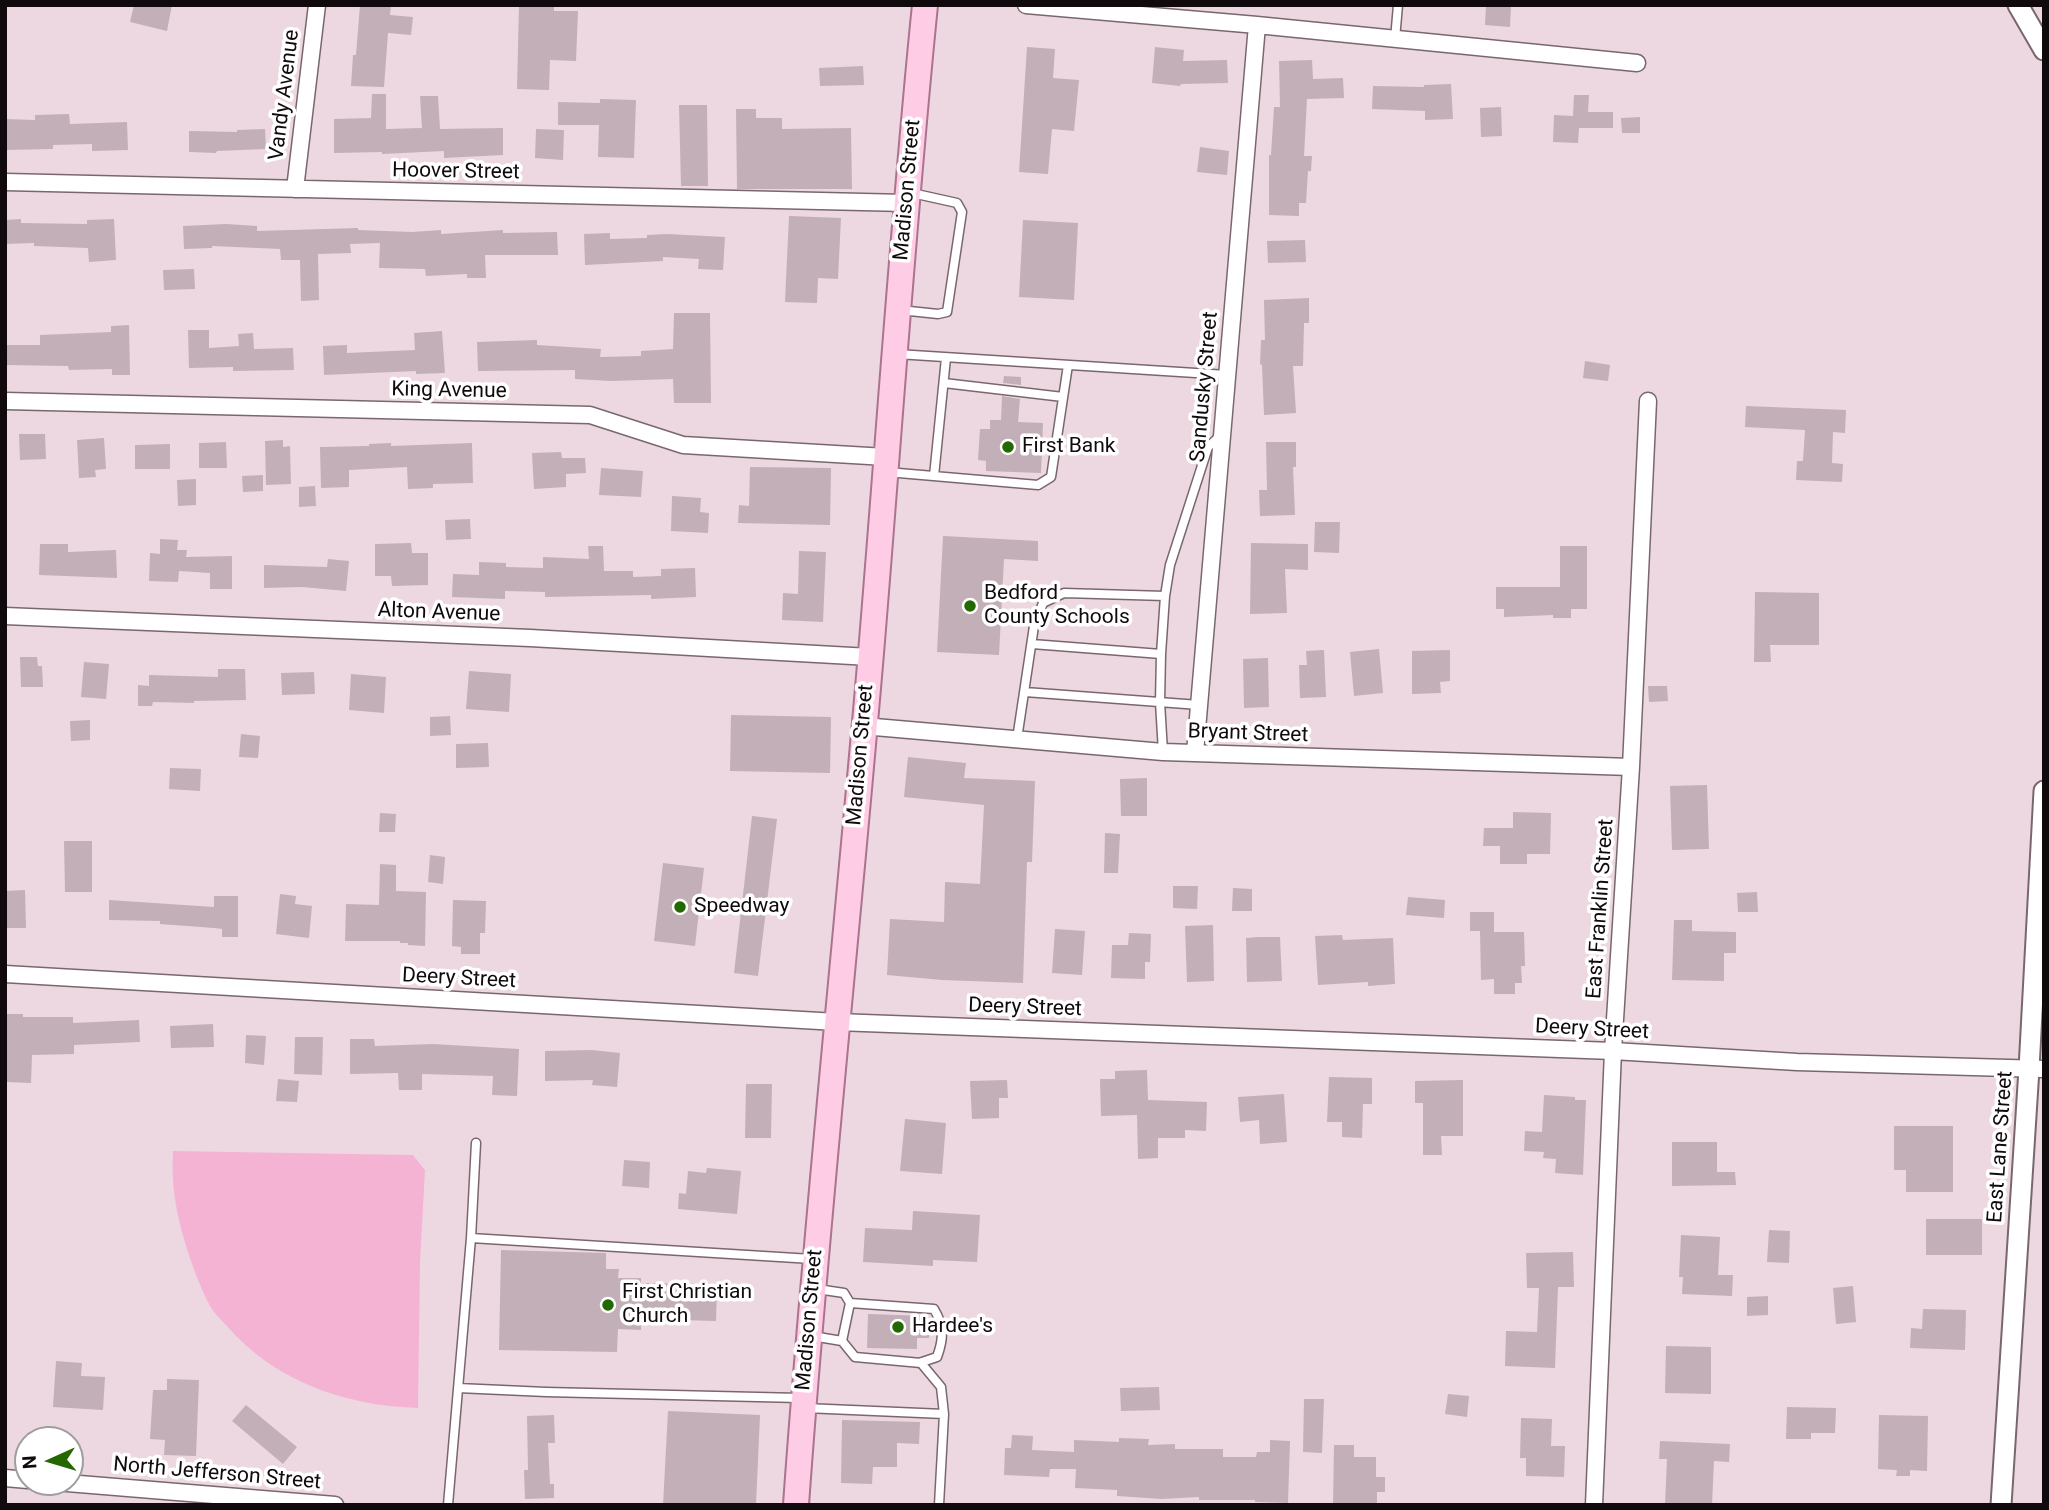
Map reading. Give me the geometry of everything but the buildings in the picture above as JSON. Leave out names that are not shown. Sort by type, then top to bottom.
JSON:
[{"type":"main road","name":"Madison Street","points":[[796,1505],[812,1288],[870,657],[906,197],[925,5]]},
{"type":"street","name":"Vandy Avenue","points":[[295,189],[317,5]]},
{"type":"street","points":[[1026,5],[1184,12],[1257,25],[1637,63]]},
{"type":"street","points":[[2018,5],[2044,50]]},
{"type":"street","name":"Sandusky Street","points":[[1195,753],[1257,25]]},
{"type":"street","name":"Hoover Street","points":[[5,182],[295,189],[906,197]]},
{"type":"street","name":"King Avenue","points":[[5,401],[590,415],[684,445],[885,464]]},
{"type":"street","name":"East Franklin Street","points":[[1594,1505],[1613,1051],[1632,767],[1648,401]]},
{"type":"street","name":"Alton Avenue","points":[[5,616],[530,638],[870,657]]},
{"type":"street","name":"Bryant Street","points":[[863,726],[1163,752],[1632,767]]},
{"type":"street","name":"East Lane Street","points":[[2001,1505],[2037,1069],[2044,791]]},
{"type":"street","name":"Deery Street","points":[[5,974],[837,1022],[1613,1051],[1797,1062],[2037,1069]]},
{"type":"street","name":"North Jefferson Street","points":[[84,1484],[335,1505]]},
{"type":"lane","points":[[1395,39],[1398,5]]},
{"type":"lane","points":[[897,310],[937,314],[947,312],[962,212],[957,203],[906,197]]},
{"type":"lane","points":[[894,353],[1227,375]]},
{"type":"lane","points":[[934,476],[946,358]]},
{"type":"lane","points":[[885,464],[934,476],[1038,485],[1051,477],[1068,365]]},
{"type":"lane","points":[[944,383],[1063,397]]},
{"type":"lane","points":[[1163,752],[1161,654],[1170,565],[1208,447],[1222,433]]},
{"type":"lane","points":[[1017,739],[1034,626],[1042,603],[1064,593],[1165,596]]},
{"type":"lane","points":[[1032,644],[1161,654]]},
{"type":"lane","points":[[1024,692],[1199,705]]},
{"type":"lane","points":[[448,1505],[477,1143]]},
{"type":"lane","points":[[471,1238],[815,1259]]},
{"type":"lane","points":[[812,1288],[844,1293],[850,1303],[842,1341]]},
{"type":"lane","points":[[808,1336],[842,1341],[855,1357],[919,1363],[937,1357],[943,1340],[942,1322],[934,1309],[850,1303]]},
{"type":"lane","points":[[919,1363],[941,1387],[944,1414],[939,1505]]},
{"type":"lane","points":[[458,1388],[803,1403],[944,1414]]},
{"type":"shaded area","points":[[173,1151],[413,1155],[425,1170],[420,1262],[418,1408],[365,1402],[314,1387],[267,1362],[246,1346],[220,1319],[203,1291],[182,1234],[174,1187]]},
{"type":"place","name":"First Bank","points":[[1008,447]]},
{"type":"place","name":"Bedford County Schools","points":[[970,606]]},
{"type":"place","name":"Speedway","points":[[680,907]]},
{"type":"place","name":"First Christian Church","points":[[608,1305]]},
{"type":"place","name":"Hardee's","points":[[898,1327]]}]
